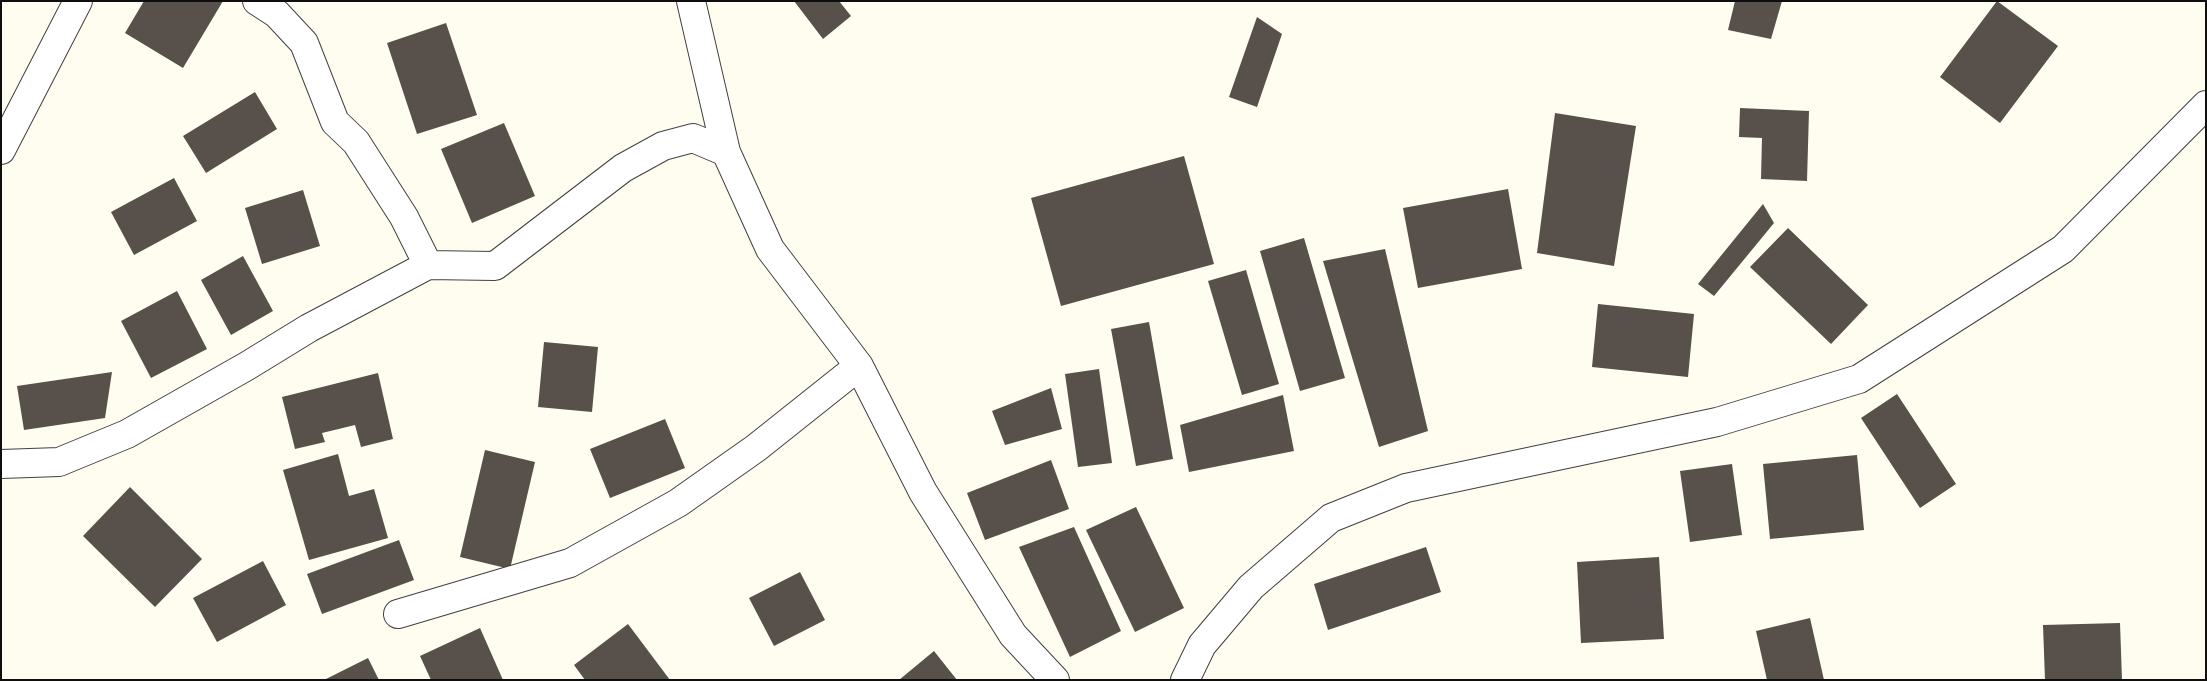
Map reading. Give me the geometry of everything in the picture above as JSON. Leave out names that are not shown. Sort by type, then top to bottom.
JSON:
[{"type":"street","points":[[1,150],[78,1]]},
{"type":"street","points":[[257,1],[277,14],[304,43],[335,122],[356,142],[404,217],[428,265]]},
{"type":"street","points":[[691,1],[726,152],[770,249],[859,366],[928,500],[1013,635],[1055,680]]},
{"type":"street","points":[[1185,680],[1202,645],[1251,587],[1331,518],[1406,488],[1716,422],[1859,379],[2063,249],[2206,105]]},
{"type":"street","points":[[1,464],[59,462],[127,434],[247,366],[308,328],[428,265],[495,266],[623,168],[663,146],[693,138],[726,152]]},
{"type":"street","points":[[398,614],[570,563],[678,503],[756,448],[859,366]]},
{"type":"building","points":[[144,1],[223,1],[183,68],[125,33]]},
{"type":"building","points":[[794,1],[839,1],[851,16],[823,39]]},
{"type":"building","points":[[1735,1],[1782,1],[1771,39],[1728,30]]},
{"type":"building","points":[[1997,1],[2058,46],[2000,123],[1940,77]]},
{"type":"building","points":[[1257,17],[1282,34],[1257,107],[1229,97]]},
{"type":"building","points":[[446,23],[477,115],[417,134],[387,43]]},
{"type":"building","points":[[255,92],[277,129],[206,173],[183,136]]},
{"type":"building","points":[[1740,108],[1809,111],[1807,181],[1761,179],[1762,138],[1739,137]]},
{"type":"building","points":[[1555,113],[1636,126],[1614,266],[1537,253]]},
{"type":"building","points":[[504,123],[535,196],[472,223],[441,149]]},
{"type":"building","points":[[1184,156],[1214,264],[1061,306],[1031,198]]},
{"type":"building","points":[[174,178],[197,221],[134,255],[111,212]]},
{"type":"building","points":[[1508,189],[1522,269],[1418,288],[1403,208]]},
{"type":"building","points":[[303,190],[320,246],[262,264],[245,208]]},
{"type":"building","points":[[1763,204],[1774,223],[1714,296],[1698,284]]},
{"type":"building","points":[[1788,228],[1868,305],[1831,344],[1750,267]]},
{"type":"building","points":[[1304,238],[1345,378],[1300,391],[1260,251]]},
{"type":"building","points":[[1385,249],[1428,431],[1379,447],[1323,261]]},
{"type":"building","points":[[243,256],[273,311],[231,335],[201,280]]},
{"type":"building","points":[[1246,270],[1279,384],[1242,395],[1208,281]]},
{"type":"building","points":[[177,291],[207,349],[151,378],[121,321]]},
{"type":"building","points":[[1598,304],[1694,314],[1688,377],[1592,367]]},
{"type":"building","points":[[1149,322],[1173,459],[1136,466],[1111,329]]},
{"type":"building","points":[[544,342],[598,347],[592,412],[538,407]]},
{"type":"building","points":[[1099,369],[1112,463],[1078,467],[1065,374]]},
{"type":"building","points":[[112,372],[105,418],[24,430],[17,386]]},
{"type":"building","points":[[378,373],[393,439],[361,447],[355,425],[322,433],[325,442],[295,449],[282,397]]},
{"type":"building","points":[[1051,388],[1062,429],[1005,445],[992,411]]},
{"type":"building","points":[[1897,394],[1956,484],[1920,508],[1861,418]]},
{"type":"building","points":[[1283,395],[1294,451],[1189,472],[1180,425]]},
{"type":"building","points":[[665,419],[685,468],[610,498],[590,449]]},
{"type":"building","points":[[485,450],[535,462],[510,569],[460,557]]},
{"type":"building","points":[[338,454],[349,496],[374,489],[388,538],[309,560],[283,470]]},
{"type":"building","points":[[1857,455],[1864,530],[1770,539],[1763,464]]},
{"type":"building","points":[[1051,460],[1069,509],[985,540],[967,493]]},
{"type":"building","points":[[1732,464],[1742,535],[1690,542],[1680,471]]},
{"type":"building","points":[[130,487],[202,559],[155,607],[83,536]]},
{"type":"building","points":[[1136,507],[1184,608],[1135,632],[1086,530]]},
{"type":"building","points":[[1074,527],[1121,631],[1070,657],[1019,547]]},
{"type":"building","points":[[399,540],[414,580],[322,614],[307,574]]},
{"type":"building","points":[[1426,547],[1441,592],[1328,630],[1314,584]]},
{"type":"building","points":[[1659,557],[1664,639],[1581,643],[1577,562]]},
{"type":"building","points":[[263,561],[286,605],[217,642],[193,598]]},
{"type":"building","points":[[800,572],[825,620],[774,646],[749,598]]},
{"type":"building","points":[[1810,618],[1824,680],[1767,680],[1756,631]]},
{"type":"building","points":[[2120,623],[2122,680],[2045,680],[2043,625]]},
{"type":"building","points":[[628,624],[670,680],[585,680],[574,665]]},
{"type":"building","points":[[480,628],[503,680],[431,680],[420,656]]},
{"type":"building","points":[[934,651],[957,680],[899,680]]},
{"type":"building","points":[[368,658],[379,680],[324,680]]}]
